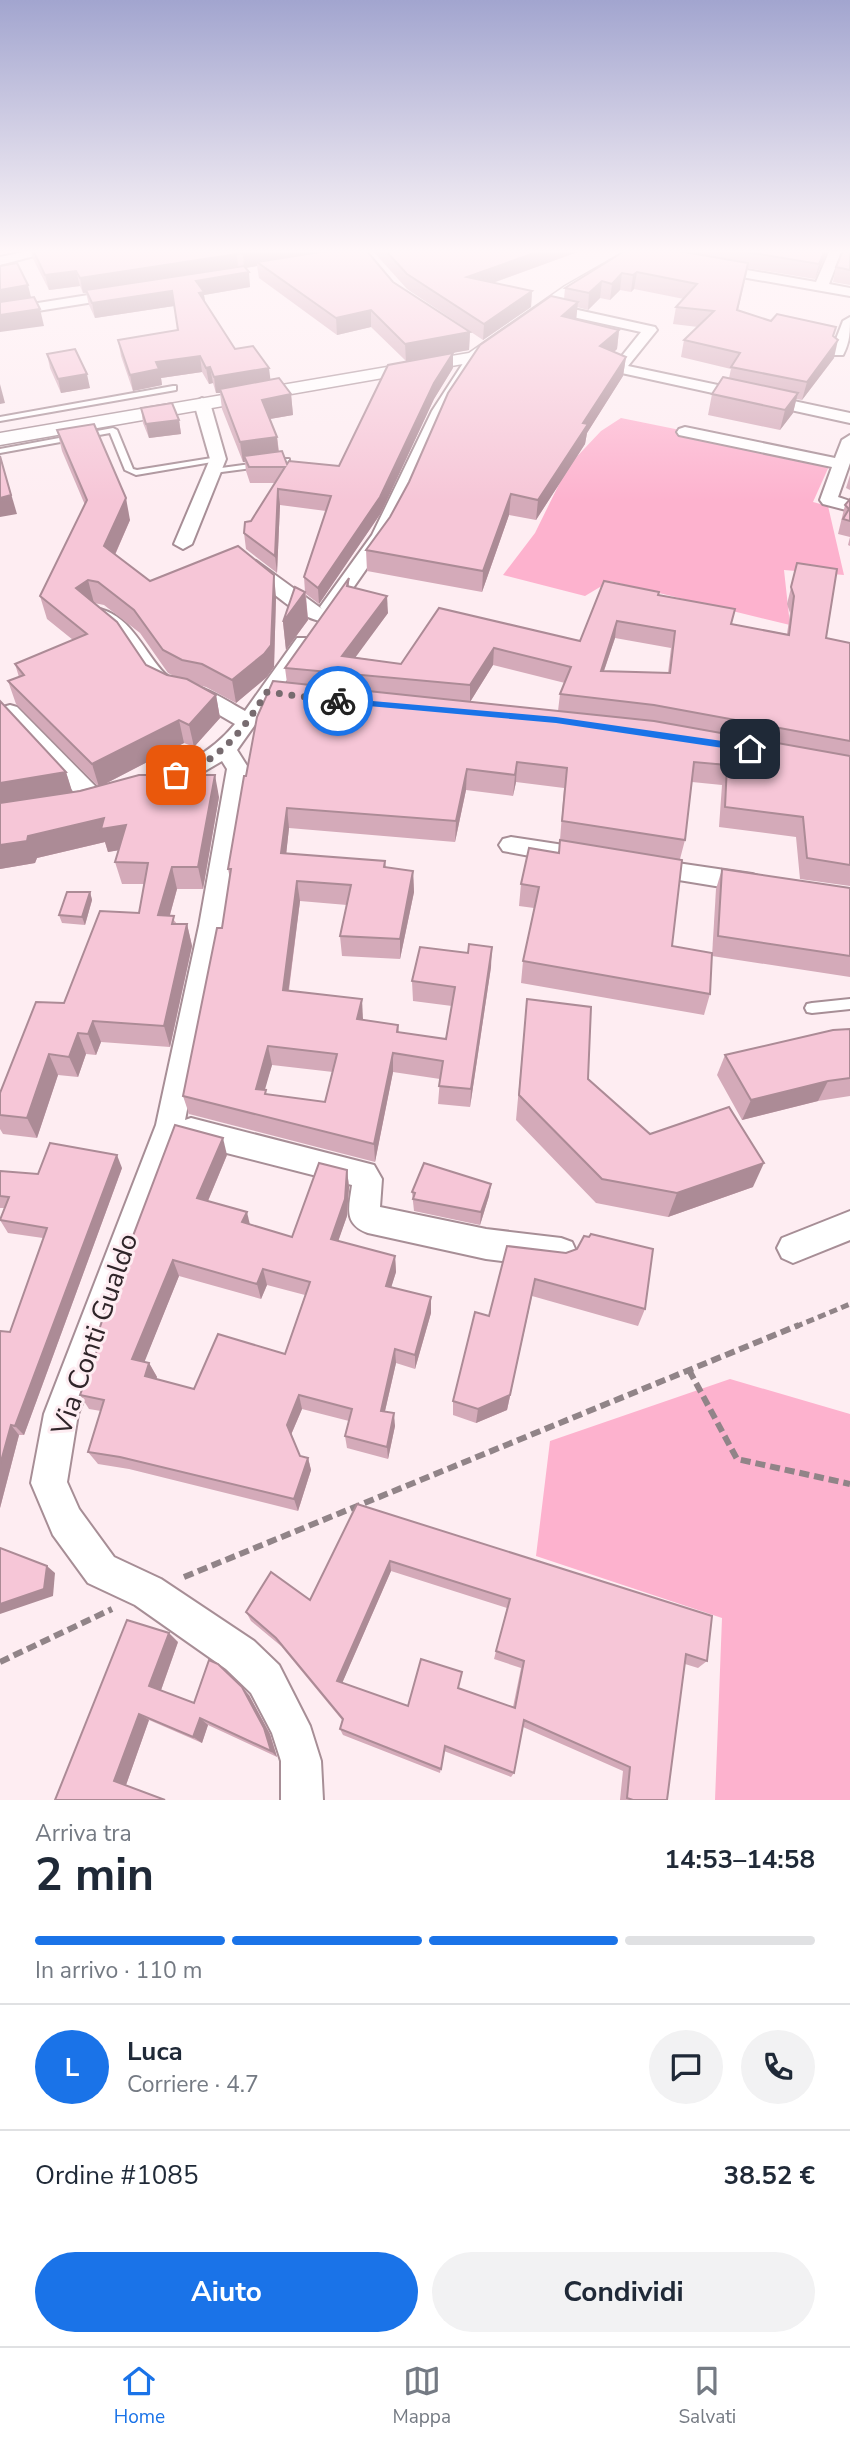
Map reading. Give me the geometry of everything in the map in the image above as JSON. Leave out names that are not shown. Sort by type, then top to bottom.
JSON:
[{"type":"street","points":[[69,804],[232,759],[248,722],[267,692],[323,617],[394,512],[434,419],[454,382],[479,354],[507,334]]},
{"type":"street","points":[[647,334],[620,367],[622,369],[850,418]]},
{"type":"street","points":[[838,352],[845,334]]},
{"type":"street","points":[[469,338],[479,354]]},
{"type":"street","points":[[0,439],[479,354]]},
{"type":"street","points":[[183,544],[216,465],[202,403]]},
{"type":"street","points":[[685,432],[839,464]]},
{"type":"street","points":[[850,440],[839,464],[829,500],[850,506]]},
{"type":"street","points":[[234,552],[307,609],[323,617]]},
{"type":"street","points":[[95,611],[131,639],[159,680],[180,690],[198,694],[248,722]]},
{"type":"street","points":[[267,692],[289,696]]},
{"type":"street","points":[[10,712],[109,794]]},
{"type":"street","name":"Via Conti Gualdo","points":[[232,759],[211,926],[170,1125],[61,1414],[49,1483],[66,1522],[101,1570],[148,1592],[240,1655],[264,1679],[290,1726],[301,1761],[302,1800]]},
{"type":"street","points":[[511,845],[773,886]]},
{"type":"street","points":[[170,1125],[364,1175],[367,1179],[364,1214],[368,1219],[486,1244],[561,1253]]},
{"type":"street","points":[[793,1248],[850,1225]]},
{"type":"lane","points":[[0,419],[173,388]]},
{"type":"lane","points":[[116,398],[124,416]]},
{"type":"lane","points":[[0,451],[113,430],[129,470],[136,473],[286,461]]},
{"type":"lane","points":[[812,1008],[850,1004]]},
{"type":"path","points":[[0,1662],[148,1592],[850,1304]]},
{"type":"path","points":[[689,1370],[737,1459],[850,1485]]},
{"type":"shaded area","points":[[621,418],[754,445],[830,464],[813,502],[828,506],[844,575],[784,570],[790,625],[610,581],[585,596],[503,575],[535,533],[568,466],[601,431]]},
{"type":"shaded area","points":[[730,1379],[850,1414],[850,1800],[715,1800],[722,1618],[536,1556],[550,1441]]},
{"type":"building","points":[[154,334],[225,334],[235,349],[253,346],[269,368],[214,377],[210,367],[206,368],[200,356],[156,362],[159,369],[130,375],[118,340]]},
{"type":"building","points":[[395,334],[459,334],[405,344]]},
{"type":"building","points":[[496,334],[614,334],[600,346],[626,357],[583,423],[588,424],[538,500],[511,494],[483,571],[366,550],[390,517],[409,482],[448,393],[480,345]]},
{"type":"building","points":[[690,334],[834,334],[838,340],[807,382],[731,367],[740,353],[684,340]]},
{"type":"building","points":[[75,349],[87,374],[58,379],[47,354]]},
{"type":"building","points":[[453,353],[434,383],[380,497],[318,588],[304,577],[331,496],[278,489],[275,556],[244,533],[245,522],[251,521],[285,467],[249,467],[244,456],[282,451],[287,464],[289,461],[339,466],[388,365]]},
{"type":"building","points":[[723,377],[798,393],[785,410],[712,394]]},
{"type":"building","points":[[279,378],[291,394],[262,400],[277,437],[240,442],[220,389]]},
{"type":"building","points":[[172,403],[179,420],[146,424],[141,408]]},
{"type":"building","points":[[94,424],[126,498],[104,546],[150,581],[238,546],[274,575],[271,645],[232,680],[202,664],[182,660],[163,650],[134,610],[98,582],[88,580],[76,588],[117,622],[146,665],[167,675],[187,679],[216,695],[189,725],[179,720],[92,764],[8,681],[24,675],[15,664],[87,634],[40,596],[87,500],[57,430]]},
{"type":"building","points":[[0,456],[11,495],[0,498]]},
{"type":"building","points":[[850,499],[850,521],[843,519],[849,509],[845,505]]},
{"type":"building","points":[[797,563],[837,569],[826,638],[850,643],[850,741],[654,705],[560,694],[571,667],[494,648],[470,685],[285,668],[349,578],[347,586],[387,596],[342,656],[401,664],[439,608],[580,641],[604,581],[659,592],[658,595],[735,609],[731,624],[789,635],[794,596],[791,587]],"holes":[[[617,621],[675,631],[670,673],[601,671]]]},
{"type":"building","points":[[295,587],[305,592],[283,622]]},
{"type":"building","points":[[273,681],[654,721],[850,756],[850,865],[807,858],[803,817],[725,807],[727,765],[694,762],[685,840],[562,821],[567,768],[517,762],[515,775],[467,769],[456,821],[287,808],[281,853],[385,861],[384,867],[413,871],[400,939],[340,936],[351,885],[297,881],[283,990],[362,999],[357,1019],[398,1025],[397,1032],[446,1039],[455,987],[412,981],[420,947],[468,953],[469,944],[492,947],[471,1089],[439,1086],[443,1061],[393,1053],[374,1144],[183,1096],[217,928],[222,928],[231,869],[228,869],[257,717]],"holes":[[[268,1046],[337,1054],[325,1102],[265,1094],[266,1090],[256,1089]]]},
{"type":"building","points":[[0,701],[66,772],[0,783]]},
{"type":"building","points":[[139,775],[215,775],[198,867],[172,867],[158,915],[174,916],[172,924],[187,924],[164,1026],[93,1021],[88,1034],[78,1033],[69,1057],[49,1054],[27,1118],[0,1115],[0,1093],[36,1002],[64,1003],[100,911],[139,913],[148,863],[115,862],[126,825],[101,829],[104,818],[28,836],[27,841],[0,845],[0,803],[80,791]]},
{"type":"building","points":[[560,840],[682,860],[672,946],[712,953],[710,994],[523,961],[539,887],[521,884],[529,848],[559,853]]},
{"type":"building","points":[[722,869],[850,888],[850,956],[718,936]]},
{"type":"building","points":[[67,892],[90,892],[82,917],[59,915]]},
{"type":"building","points":[[527,999],[591,1007],[588,1079],[650,1134],[729,1107],[764,1163],[677,1193],[602,1179],[519,1095]]},
{"type":"building","points":[[850,1029],[850,1078],[751,1100],[725,1055],[833,1030]]},
{"type":"building","points":[[175,1125],[223,1138],[197,1198],[247,1212],[242,1222],[292,1237],[319,1163],[347,1170],[345,1199],[331,1239],[395,1256],[386,1286],[431,1297],[415,1355],[395,1349],[381,1411],[394,1413],[387,1447],[345,1436],[352,1409],[299,1395],[287,1425],[300,1456],[308,1458],[294,1499],[120,1457],[88,1452],[104,1400],[80,1395],[104,1332],[99,1330]],"holes":[[[173,1260],[257,1284],[263,1269],[310,1282],[285,1354],[218,1334],[194,1389],[145,1376],[149,1363],[132,1359]]]},
{"type":"building","points":[[50,1143],[117,1155],[15,1426],[11,1425],[0,1465],[0,1331],[10,1332],[47,1228],[0,1220],[9,1197],[0,1196],[0,1171],[38,1174]]},
{"type":"building","points":[[424,1163],[491,1184],[481,1212],[413,1199],[415,1193],[412,1192]]},
{"type":"building","points":[[591,1234],[653,1249],[645,1309],[535,1279],[510,1395],[478,1409],[453,1401],[475,1312],[489,1316],[507,1246],[566,1253],[577,1249],[584,1236],[589,1237]]},
{"type":"building","points":[[357,1504],[712,1616],[707,1661],[686,1654],[667,1800],[627,1798],[630,1767],[524,1720],[514,1773],[445,1746],[441,1769],[340,1729],[343,1719],[276,1638],[246,1612],[271,1572],[310,1600]],"holes":[[[390,1561],[510,1599],[496,1651],[524,1661],[515,1708],[458,1688],[462,1672],[421,1659],[408,1706],[337,1681]]]},
{"type":"building","points":[[0,1548],[47,1566],[44,1589],[0,1604]]},
{"type":"building","points":[[127,1620],[169,1633],[149,1686],[194,1703],[209,1660],[218,1664],[242,1687],[264,1728],[271,1751],[200,1718],[193,1737],[139,1714],[114,1781],[165,1800],[55,1800]]},
{"type":"way so far","points":[[176,775],[226,749],[267,692],[338,701]]},
{"type":"route","points":[[338,701],[556,720],[750,749]]}]
